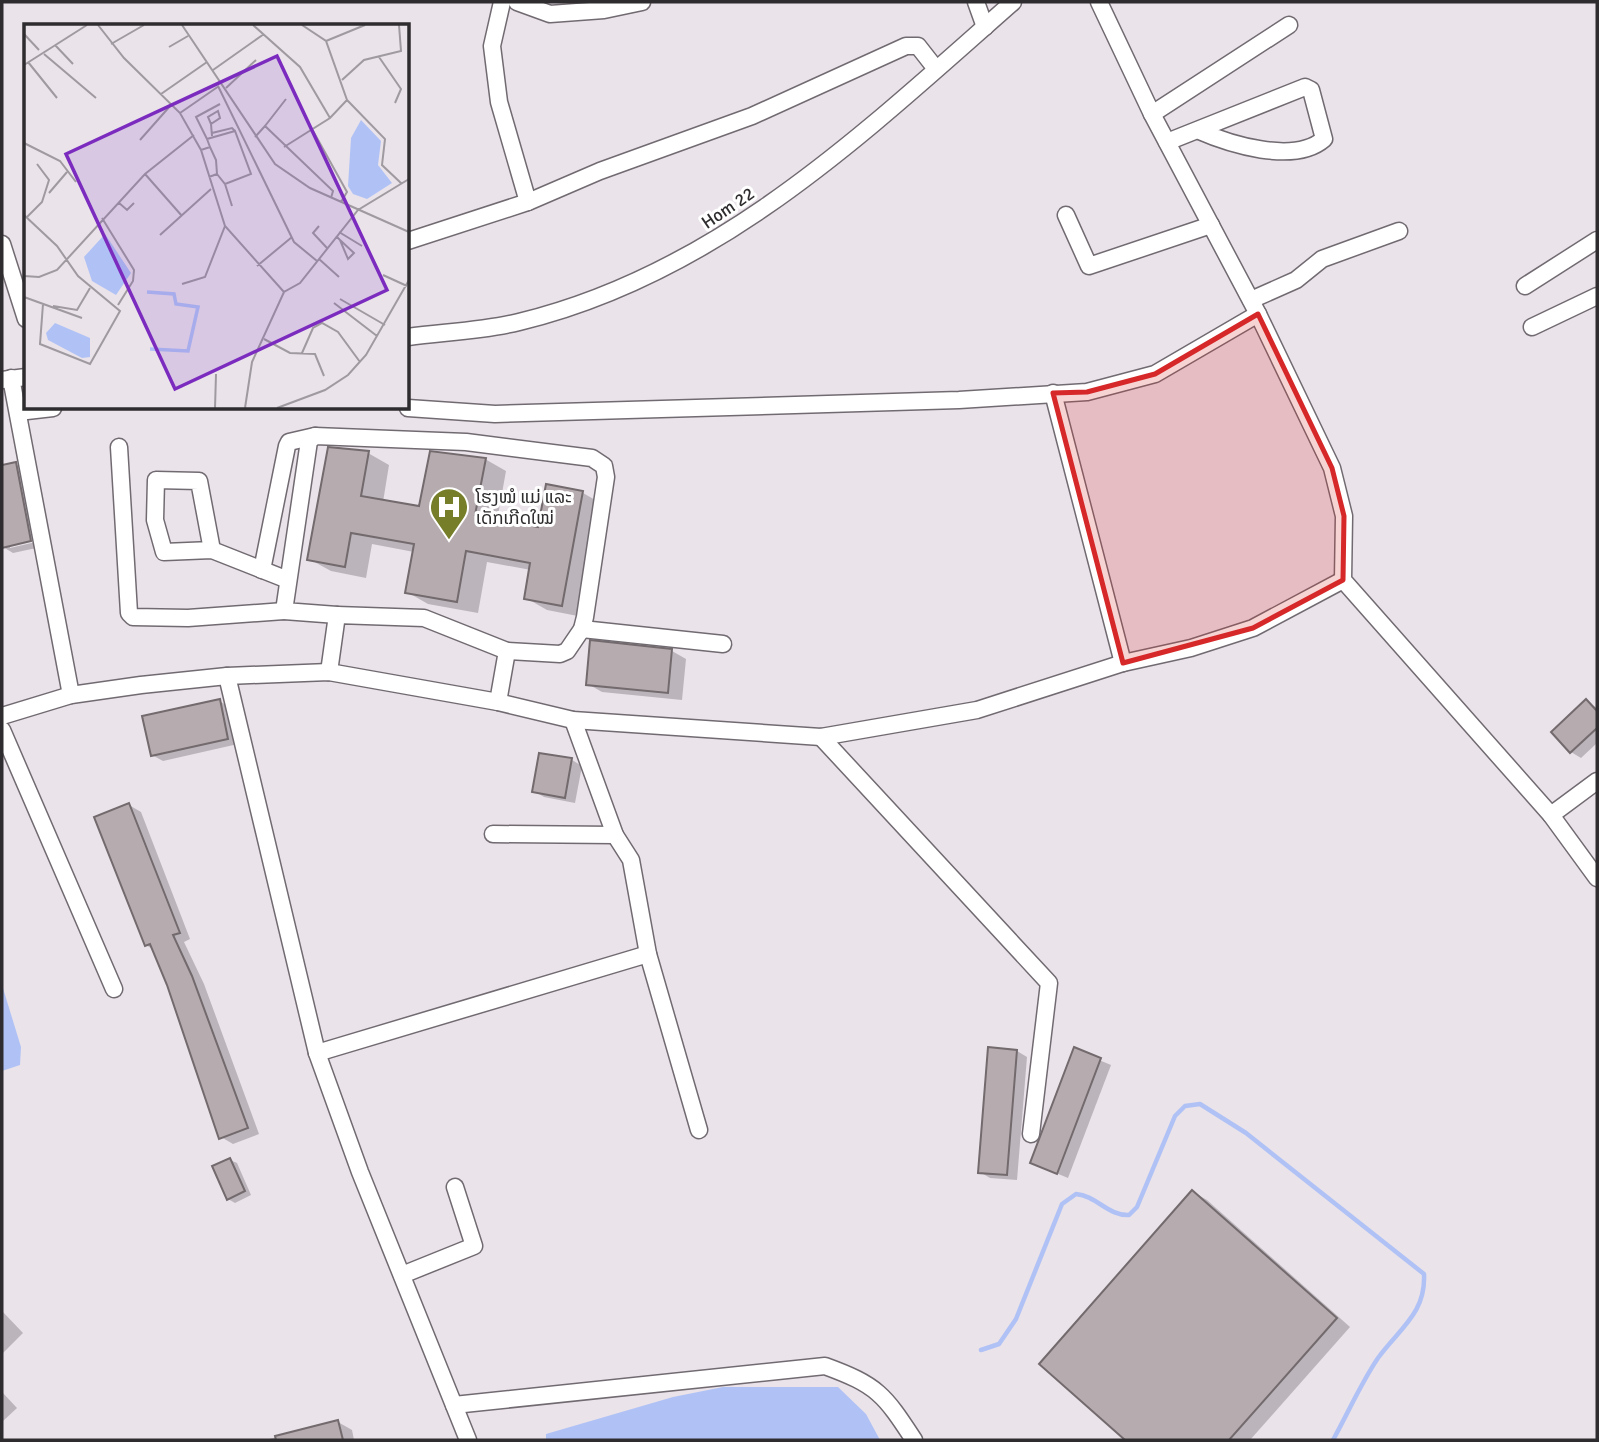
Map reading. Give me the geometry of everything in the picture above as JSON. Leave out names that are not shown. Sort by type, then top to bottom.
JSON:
[{"type":"street","points":[[502,2],[492,47],[499,102],[528,202]]},
{"type":"street","points":[[517,2],[550,14],[604,10],[642,2]]},
{"type":"street","points":[[976,2],[985,27]]},
{"type":"street","name":"Hom 22","points":[[410,337],[518,323],[601,296],[681,262],[827,164],[1013,2]]},
{"type":"street","points":[[1099,2],[1152,114],[1254,307],[1332,468],[1345,516],[1343,580],[1551,815],[1597,878]]},
{"type":"street","points":[[1152,114],[1289,25]]},
{"type":"street","points":[[410,240],[528,202],[611,167],[763,111],[905,46],[918,46],[936,69]]},
{"type":"street","points":[[1167,142],[1197,130],[1305,87],[1311,90],[1324,139],[1312,146],[1274,152],[1220,140],[1197,130]]},
{"type":"street","points":[[1066,215],[1089,267],[1211,225]]},
{"type":"street","points":[[410,408],[495,414],[959,400],[1087,392],[1155,374],[1296,280],[1322,259],[1399,231]]},
{"type":"street","points":[[1525,286],[1597,240]]},
{"type":"street","points":[[2,244],[24,313]]},
{"type":"street","points":[[1532,327],[1597,296]]},
{"type":"street","points":[[13,379],[71,695]]},
{"type":"street","points":[[1053,393],[1123,663]]},
{"type":"street","points":[[18,412],[36,410]]},
{"type":"street","points":[[119,447],[129,613],[132,617],[188,618],[284,611],[424,618],[507,650],[560,654],[567,651],[582,629],[606,477],[604,466],[592,458],[466,442],[314,436],[289,442],[262,570]]},
{"type":"street","points":[[284,611],[309,441],[314,436]]},
{"type":"street","points":[[212,551],[199,481],[156,480],[155,520],[164,552],[212,551],[288,580]]},
{"type":"street","points":[[2,716],[71,695],[227,676],[329,672],[498,702],[573,720],[821,737],[977,710],[1123,663],[1253,628],[1343,580]]},
{"type":"street","points":[[329,672],[337,615]]},
{"type":"street","points":[[582,629],[723,644]]},
{"type":"street","points":[[498,702],[507,650]]},
{"type":"street","points":[[227,676],[317,1053],[468,1440]]},
{"type":"street","points":[[573,720],[615,835],[631,860],[648,954],[699,1129]]},
{"type":"street","points":[[2,730],[114,989]]},
{"type":"street","points":[[821,737],[1049,983],[1031,1134]]},
{"type":"street","points":[[1551,815],[1597,781]]},
{"type":"street","points":[[493,834],[615,835]]},
{"type":"street","points":[[317,1053],[648,954]]},
{"type":"street","points":[[402,1275],[474,1246],[455,1187]]},
{"type":"street","points":[[454,1405],[825,1366],[858,1378],[886,1398],[914,1440]]},
{"type":"highlighted area","points":[[1258,314],[1332,468],[1344,516],[1343,580],[1253,628],[1123,663],[1053,393],[1087,392],[1155,374]]},
{"type":"water","points":[[2,985],[21,1047],[20,1065],[2,1071]]},
{"type":"water","points":[[723,1387],[838,1387],[866,1414],[880,1440],[546,1440],[546,1434],[673,1397]]},
{"type":"building","points":[[328,447],[369,451],[361,496],[419,506],[430,451],[486,458],[475,515],[538,527],[546,484],[583,491],[562,606],[524,599],[530,563],[466,551],[457,602],[405,593],[414,544],[351,533],[345,567],[307,560]]},
{"type":"building","points":[[16,462],[31,541],[2,548],[2,465]]},
{"type":"building","points":[[590,640],[672,649],[668,693],[586,685]]},
{"type":"building","points":[[220,699],[228,739],[151,756],[142,716]]},
{"type":"building","points":[[1586,699],[1597,711],[1597,728],[1570,753],[1551,732]]},
{"type":"building","points":[[539,753],[572,758],[565,798],[532,792]]},
{"type":"building","points":[[129,803],[180,933],[173,935],[192,976],[248,1128],[219,1139],[167,985],[150,944],[145,946],[94,817]]},
{"type":"building","points":[[988,1047],[1017,1050],[1007,1175],[978,1173]]},
{"type":"building","points":[[1074,1047],[1101,1058],[1057,1174],[1030,1163]]},
{"type":"building","points":[[230,1158],[245,1191],[227,1200],[212,1166]]},
{"type":"building","points":[[1192,1190],[1337,1318],[1229,1440],[1125,1440],[1039,1364]]},
{"type":"building","points":[[338,1420],[343,1440],[276,1440],[275,1436]]},
{"type":"waterway","points":[[981,1350],[999,1344],[1016,1319],[1062,1204],[1076,1194],[1090,1198],[1115,1212],[1129,1215],[1137,1207],[1175,1116],[1185,1106],[1200,1104],[1246,1133],[1424,1274],[1424,1288],[1416,1310],[1378,1358],[1333,1440]]},
{"type":"place","name":"ໂຮງໝໍ ແມ່ ແລະ ເດັກເກີດໃໝ່","points":[[449,541]]}]
